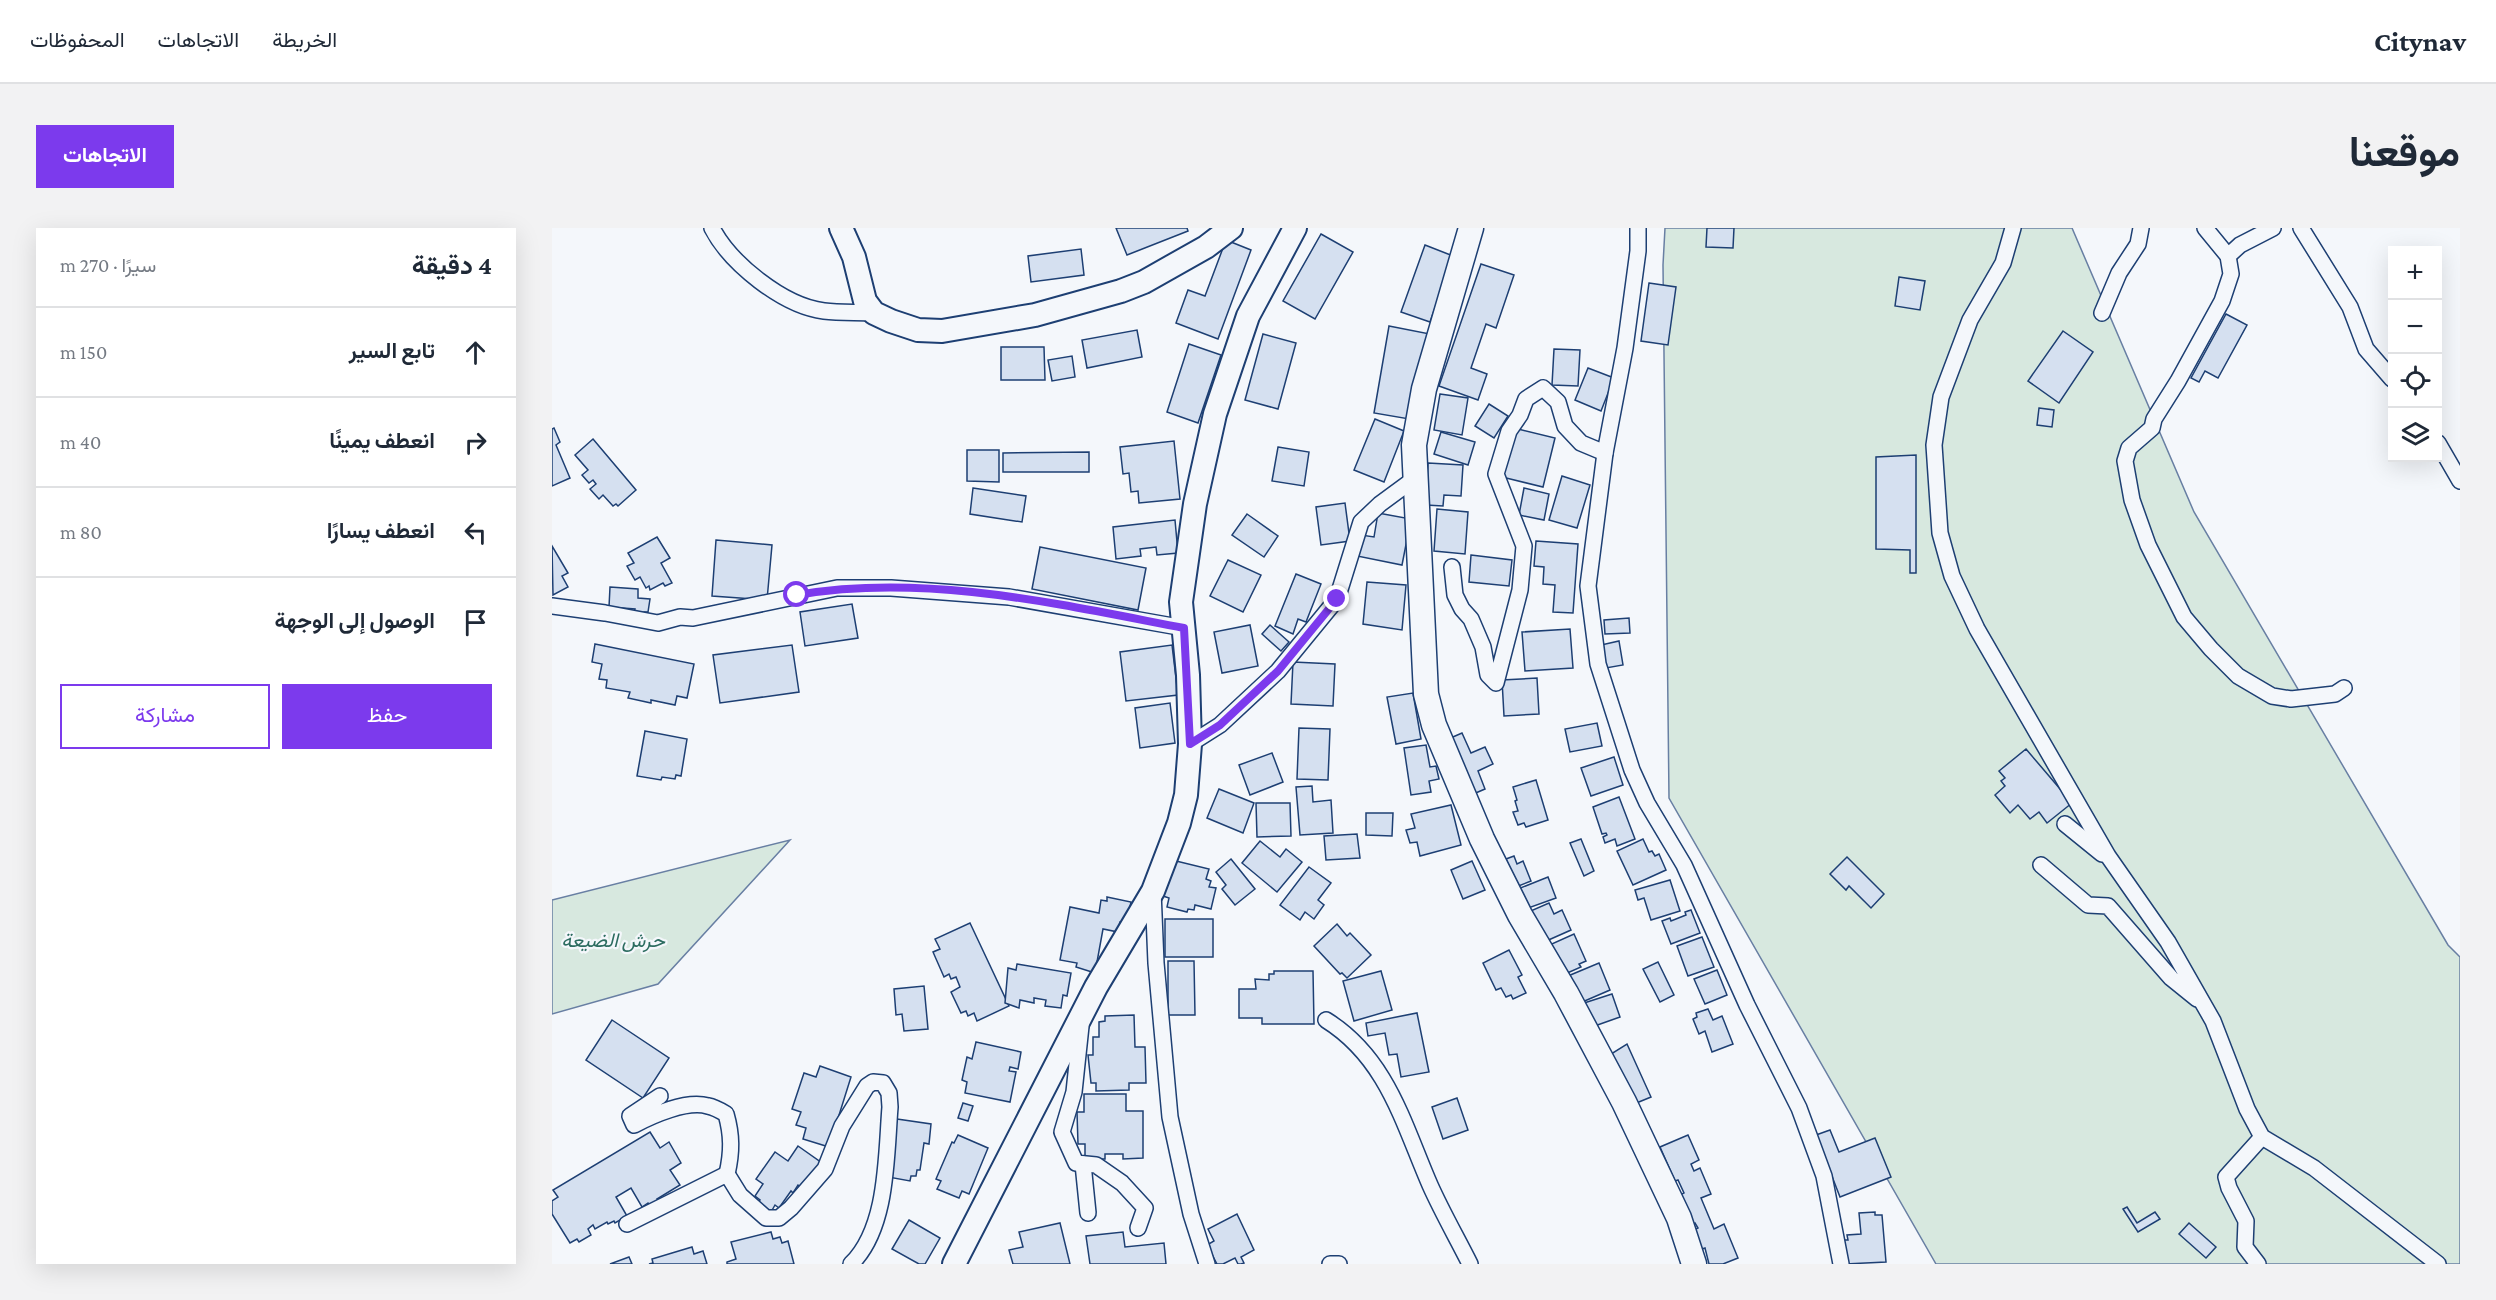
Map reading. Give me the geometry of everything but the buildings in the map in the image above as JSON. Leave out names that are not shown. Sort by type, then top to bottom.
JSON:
[{"type":"main road","points":[[1471,228],[1424,389],[1414,446],[1426,694],[1434,725],[1482,838],[1624,1102],[1679,1218],[1694,1264]]},
{"type":"street","points":[[712,228],[719,242],[746,270],[790,299],[822,311],[874,313],[918,330],[942,331],[1035,315],[1082,304],[1144,282],[1206,248],[1231,228]]},
{"type":"street","points":[[842,228],[854,257],[865,301],[874,313]]},
{"type":"street","points":[[954,1264],[1082,1014],[1153,891],[1184,805],[1190,744],[1181,602],[1195,504],[1215,414],[1248,316],[1295,228]]},
{"type":"street","points":[[1638,228],[1638,252],[1626,348],[1605,453],[1588,586],[1598,664],[1632,770],[1647,802],[1684,866],[1747,1005],[1799,1108],[1824,1176],[1841,1264]]},
{"type":"street","points":[[2013,228],[2003,262],[1970,320],[1941,397],[1934,444],[1940,533],[1952,576],[1977,629],[2112,862],[2168,942],[2213,1021],[2247,1109],[2262,1137],[2314,1168],[2438,1264]]},
{"type":"street","points":[[2102,313],[2119,273],[2138,244],[2141,228]]},
{"type":"street","points":[[2205,228],[2228,256],[2231,274],[2222,301],[2178,381],[2154,419],[2152,428],[2130,448],[2125,461],[2133,500],[2148,545],[2184,618],[2238,676],[2272,696],[2291,699],[2335,694],[2344,688]]},
{"type":"street","points":[[2228,256],[2240,245],[2273,228]]},
{"type":"street","points":[[2301,228],[2350,307],[2366,349],[2388,374]]},
{"type":"street","points":[[1452,567],[1455,595],[1462,609],[1471,619],[1483,646],[1488,675],[1496,683],[1520,590],[1524,546],[1496,474],[1509,431],[1520,415],[1526,399],[1543,388],[1558,402],[1566,426],[1581,443],[1605,453]]},
{"type":"street","points":[[2442,450],[2460,482]]},
{"type":"street","points":[[1190,744],[1220,725],[1278,671],[1337,599],[1361,522],[1414,478]]},
{"type":"street","points":[[552,606],[658,623],[680,617],[693,618],[837,588],[891,588],[1009,597],[1184,628]]},
{"type":"street","points":[[2066,824],[2112,862]]},
{"type":"street","points":[[2041,865],[2088,904],[2108,906],[2171,978],[2194,995],[2213,1021]]},
{"type":"street","points":[[1153,891],[1156,963],[1170,1117],[1191,1214],[1207,1264]]},
{"type":"street","points":[[1082,1014],[1074,1092],[1062,1132],[1076,1163],[1096,1165],[1122,1183],[1145,1208],[1138,1228]]},
{"type":"street","points":[[1326,1020],[1352,1038],[1374,1063],[1399,1111],[1432,1188],[1470,1264]]},
{"type":"street","points":[[660,1096],[630,1116],[634,1125],[649,1117],[678,1108],[708,1105],[726,1114],[731,1132],[732,1153],[727,1174],[740,1195],[766,1218],[779,1218],[791,1208],[825,1169],[842,1126],[867,1086],[873,1082],[883,1083],[889,1093],[890,1107],[879,1216],[859,1256],[851,1264]]},
{"type":"street","points":[[2258,1264],[2245,1247],[2246,1221],[2229,1188],[2226,1177],[2262,1137]]},
{"type":"street","points":[[1083,1164],[1088,1213]]},
{"type":"street","points":[[627,1224],[727,1174]]},
{"type":"street","points":[[1330,1264],[1339,1264]]},
{"type":"green space","points":[[1665,228],[2072,228],[2194,512],[2448,945],[2460,957],[2460,1264],[1936,1264],[1669,798],[1663,265]]},
{"type":"green space","name":"حرش الضيعة","points":[[790,840],[658,984],[552,1014],[552,900]]},
{"type":"route","points":[[797,595],[837,588],[936,590],[1009,597],[1184,628],[1190,744],[1220,725],[1278,671],[1337,599]]}]
